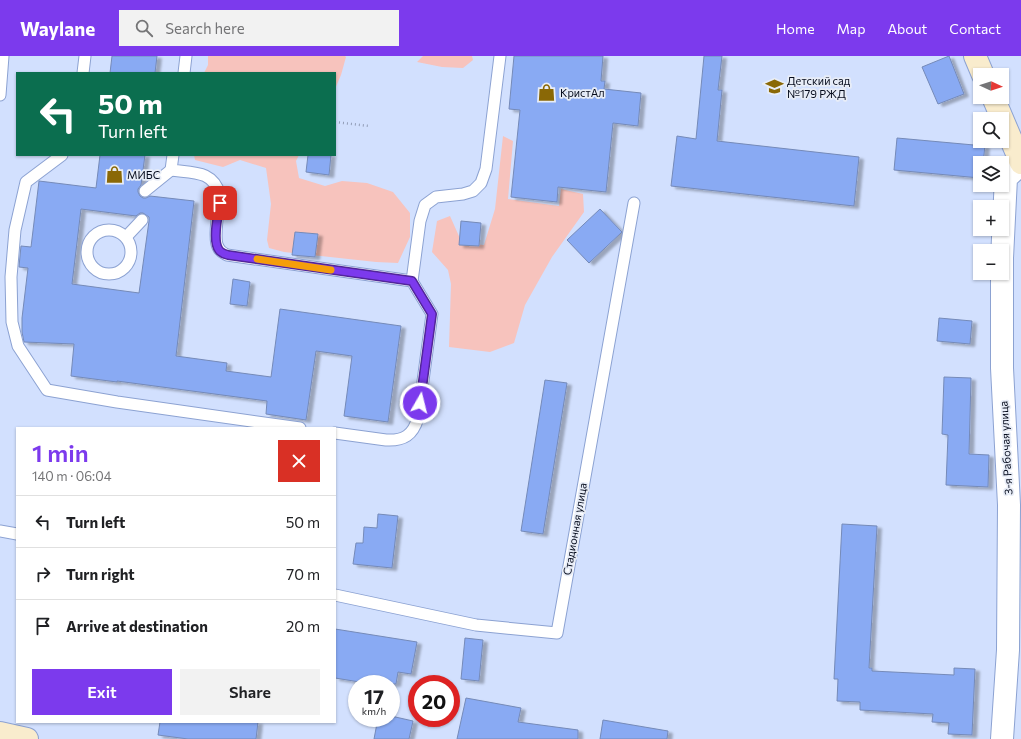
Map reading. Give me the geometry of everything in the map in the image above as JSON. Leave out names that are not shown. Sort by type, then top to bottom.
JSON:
[{"type":"street","points":[[975,56],[980,68]]},
{"type":"street","points":[[996,104],[1021,163]]},
{"type":"street","name":"3-я Рабочая улица","points":[[1002,739],[1008,650],[1009,505],[1002,368],[1002,258],[1006,178],[1021,163]]},
{"type":"street","points":[[0,733],[27,739]]},
{"type":"lane","points":[[0,95],[4,56]]},
{"type":"lane","points":[[83,72],[85,56]]},
{"type":"lane","points":[[184,72],[186,56]]},
{"type":"lane","points":[[336,433],[395,441],[407,436],[416,426],[432,314],[412,281],[420,221],[425,204],[436,197],[463,194],[473,191],[481,183],[486,169],[500,56]]},
{"type":"lane","points":[[61,156],[26,182],[16,230],[11,277],[12,322],[18,346],[47,390],[116,402],[293,427]]},
{"type":"lane","points":[[145,191],[171,170],[173,156]]},
{"type":"lane","points":[[171,170],[208,177],[218,188],[220,196],[216,242],[219,250],[223,253],[228,255],[412,281]]},
{"type":"lane","name":"Стадионная улица","points":[[336,595],[476,625],[557,633],[634,203]]},
{"type":"lane","points":[[126,237],[142,220]]},
{"type":"lane","points":[[113,230],[120,232],[126,237],[132,250],[131,258],[123,270],[109,275],[96,270],[90,264],[87,250],[93,237],[99,232],[113,230]]},
{"type":"lane","points":[[0,531],[16,534]]},
{"type":"path","points":[[336,122],[369,126]]},
{"type":"shaded area","points":[[208,56],[346,57],[336,87],[336,72],[204,72],[208,65]]},
{"type":"shaded area","points":[[423,56],[472,56],[473,60],[463,68],[442,67],[417,62]]},
{"type":"shaded area","points":[[503,136],[513,141],[508,199],[559,206],[561,189],[583,194],[584,212],[552,257],[525,305],[514,343],[490,352],[449,347],[451,284],[448,270],[432,252],[437,221],[450,216],[462,243],[484,245],[495,209]]},
{"type":"shaded area","points":[[194,156],[298,156],[296,161],[299,178],[325,186],[342,181],[367,183],[393,192],[410,213],[410,237],[398,263],[284,252],[269,248],[267,240],[271,204],[266,168],[240,160],[223,167],[195,160]]},
{"type":"building","points":[[112,56],[157,56],[155,72],[110,72]]},
{"type":"building","points":[[514,56],[603,56],[601,81],[605,81],[604,89],[641,93],[638,126],[613,123],[606,192],[558,187],[557,202],[511,197],[520,110],[509,109]]},
{"type":"building","points":[[704,56],[722,56],[718,90],[722,90],[717,141],[859,157],[854,206],[671,186],[677,136],[696,139]]},
{"type":"building","points":[[949,56],[964,94],[938,104],[922,67]]},
{"type":"building","points":[[897,138],[973,145],[973,148],[985,148],[984,156],[973,156],[973,177],[894,170]]},
{"type":"building","points":[[100,156],[145,156],[141,185],[138,189],[140,196],[143,198],[150,196],[194,201],[176,356],[227,363],[226,371],[271,377],[280,309],[401,326],[388,422],[344,416],[352,356],[316,351],[306,420],[266,414],[267,401],[71,376],[74,344],[24,342],[22,332],[22,318],[28,268],[19,267],[21,246],[31,247],[39,181],[96,188]],"holes":[[[81,209],[136,216],[143,213],[149,217],[149,221],[139,293],[72,284]]]},
{"type":"building","points":[[308,156],[331,156],[329,175],[306,172]]},
{"type":"building","points":[[600,209],[622,232],[589,263],[567,240]]},
{"type":"building","points":[[461,221],[481,223],[479,246],[459,245]]},
{"type":"building","points":[[295,232],[318,234],[315,257],[292,255]]},
{"type":"building","points":[[233,279],[250,282],[247,306],[230,304]]},
{"type":"building","points":[[939,318],[972,321],[970,344],[937,341]]},
{"type":"building","points":[[944,377],[971,378],[969,454],[989,455],[988,487],[946,485],[948,435],[942,434]]},
{"type":"building","points":[[545,380],[567,383],[543,534],[521,531]]},
{"type":"building","points":[[378,514],[398,516],[392,568],[353,564],[356,543],[363,543],[364,527],[377,528]]},
{"type":"building","points":[[842,524],[877,526],[869,668],[872,668],[872,671],[954,675],[954,668],[975,669],[972,735],[948,734],[949,723],[932,722],[933,714],[860,710],[860,702],[837,701],[838,679],[834,679]]},
{"type":"building","points":[[336,629],[417,642],[411,674],[398,672],[398,675],[348,675],[348,680],[336,678]]},
{"type":"building","points":[[465,638],[483,640],[479,681],[461,679]]},
{"type":"building","points":[[466,698],[521,708],[518,722],[578,730],[578,739],[457,739]]},
{"type":"building","points":[[400,718],[408,720],[408,727],[412,727],[409,739],[374,739],[376,727],[400,727]]},
{"type":"building","points":[[603,720],[668,731],[667,739],[600,739]]},
{"type":"building","points":[[160,723],[258,723],[256,739],[188,739],[158,735]]},
{"type":"slow traffic","points":[[257,259],[331,270]]},
{"type":"place","name":"Детский сад №179 РЖД","points":[[774,87]]},
{"type":"place","name":"КристАл","points":[[547,93]]},
{"type":"place","name":"МИБС","points":[[114,175]]},
{"type":"route","points":[[220,203],[216,242],[219,250],[223,253],[228,255],[412,281],[432,314],[420,403]]}]
